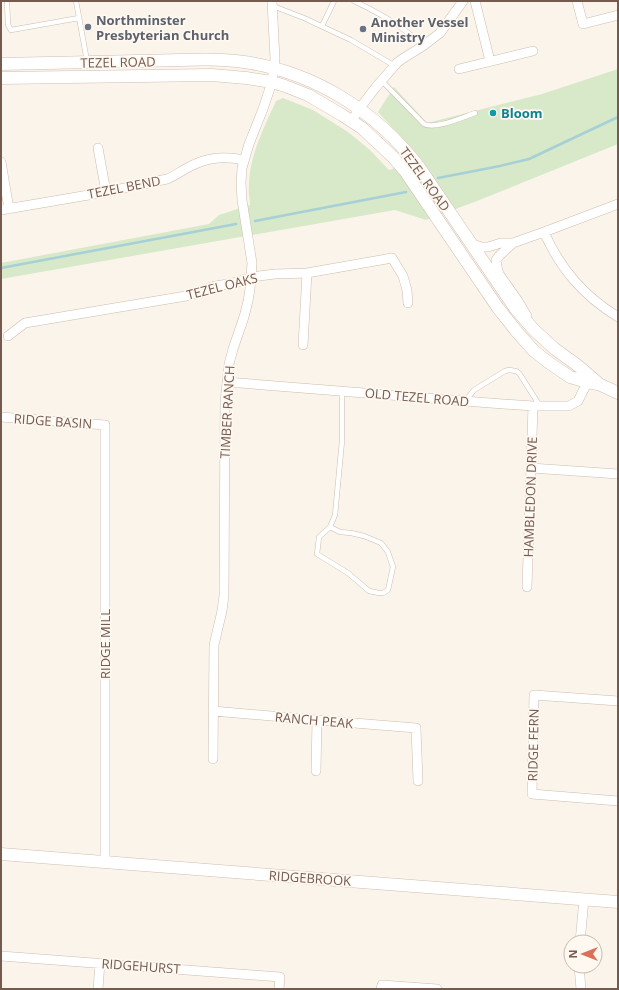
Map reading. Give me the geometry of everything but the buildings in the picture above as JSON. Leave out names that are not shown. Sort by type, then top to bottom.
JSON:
[{"type":"main road","name":"TEZEL ROAD","points":[[1,64],[217,60],[243,62],[291,73],[338,95],[369,115],[393,137],[411,157],[515,308],[536,332],[555,349],[577,365],[589,379]]},
{"type":"main road","name":"TEZEL ROAD","points":[[1,78],[212,75],[272,82],[308,95],[362,128],[393,157],[405,171],[498,308],[534,350],[548,362],[570,376],[589,379],[618,393]]},
{"type":"main road","name":"RIDGEBROOK","points":[[1,854],[618,902]]},
{"type":"street","points":[[352,121],[359,109],[395,66],[402,59],[440,33],[463,1]]},
{"type":"street","points":[[475,1],[490,61]]},
{"type":"street","points":[[576,1],[582,24],[618,15]]},
{"type":"street","name":"TIMBER RANCH","points":[[212,759],[214,645],[222,612],[224,595],[225,402],[229,364],[248,301],[252,263],[242,200],[242,168],[248,144],[263,109],[272,82],[275,60],[272,3]]},
{"type":"street","points":[[459,69],[533,51]]},
{"type":"street","points":[[98,148],[106,192]]},
{"type":"street","name":"TEZEL BEND","points":[[5,210],[106,192],[167,179],[209,158],[220,157],[244,160]]},
{"type":"street","points":[[1,162],[5,210]]},
{"type":"street","points":[[470,242],[481,247],[488,247],[501,243],[513,243],[618,204]]},
{"type":"street","points":[[544,232],[551,248],[562,266],[578,285],[603,308],[618,317]]},
{"type":"street","points":[[513,243],[496,260],[497,267],[499,274],[518,301],[536,332]]},
{"type":"street","name":"TEZEL OAKS","points":[[8,336],[25,323],[186,296],[211,287],[238,282],[251,277],[287,273],[307,273],[392,258],[403,276],[407,290],[408,303]]},
{"type":"street","points":[[303,345],[307,273]]},
{"type":"street","name":"OLD TEZEL ROAD","points":[[227,382],[465,401],[537,406],[569,406],[578,401],[589,379]]},
{"type":"street","name":"HAMBLEDON DRIVE","points":[[527,587],[531,468],[537,406]]},
{"type":"street","name":"RIDGE BASIN","points":[[1,417],[105,425]]},
{"type":"street","name":"RIDGE MILL","points":[[105,425],[105,862]]},
{"type":"street","points":[[531,468],[618,474]]},
{"type":"street","name":"RIDGE FERN","points":[[618,701],[534,695],[532,794],[618,801]]},
{"type":"street","name":"RANCH PEAK","points":[[213,711],[416,728],[418,781]]},
{"type":"street","points":[[316,771],[317,720]]},
{"type":"street","points":[[581,934],[584,899]]},
{"type":"street","name":"RIDGEHURST","points":[[1,956],[280,977],[279,989]]},
{"type":"street","points":[[98,989],[100,963]]},
{"type":"street","points":[[580,974],[581,989]]},
{"type":"street","points":[[382,987],[437,989]]},
{"type":"lane","points":[[7,1],[8,25],[11,30],[79,18]]},
{"type":"lane","points":[[76,1],[87,62]]},
{"type":"lane","points":[[322,26],[334,1]]},
{"type":"lane","points":[[354,1],[395,23],[411,34],[423,46]]},
{"type":"lane","points":[[272,3],[351,40],[395,66]]},
{"type":"lane","points":[[382,81],[424,124],[428,126],[440,125],[475,113]]},
{"type":"lane","points":[[465,401],[474,390],[509,370],[519,373],[537,406]]},
{"type":"lane","points":[[330,527],[340,532],[364,536],[381,543],[388,552],[393,567],[388,590],[383,593],[369,591],[348,573],[317,554],[319,537],[330,527],[336,515],[342,441],[342,391]]},
{"type":"green space","points":[[618,69],[618,144],[426,220],[395,210],[1,279],[1,263],[209,224],[219,215],[250,205],[250,175],[254,153],[276,101],[283,98],[313,110],[348,132],[370,150],[389,170],[421,159],[378,112],[394,87],[427,123],[542,94]]},
{"type":"waterway","points":[[438,178],[529,159],[618,117]]},
{"type":"waterway","points":[[255,221],[406,192]]},
{"type":"waterway","points":[[1,268],[236,224]]},
{"type":"place","name":"Northminster Presbyterian Church","points":[[88,27]]},
{"type":"place","name":"Another Vessel Ministry","points":[[363,29]]},
{"type":"place","name":"Bloom","points":[[493,113]]}]
